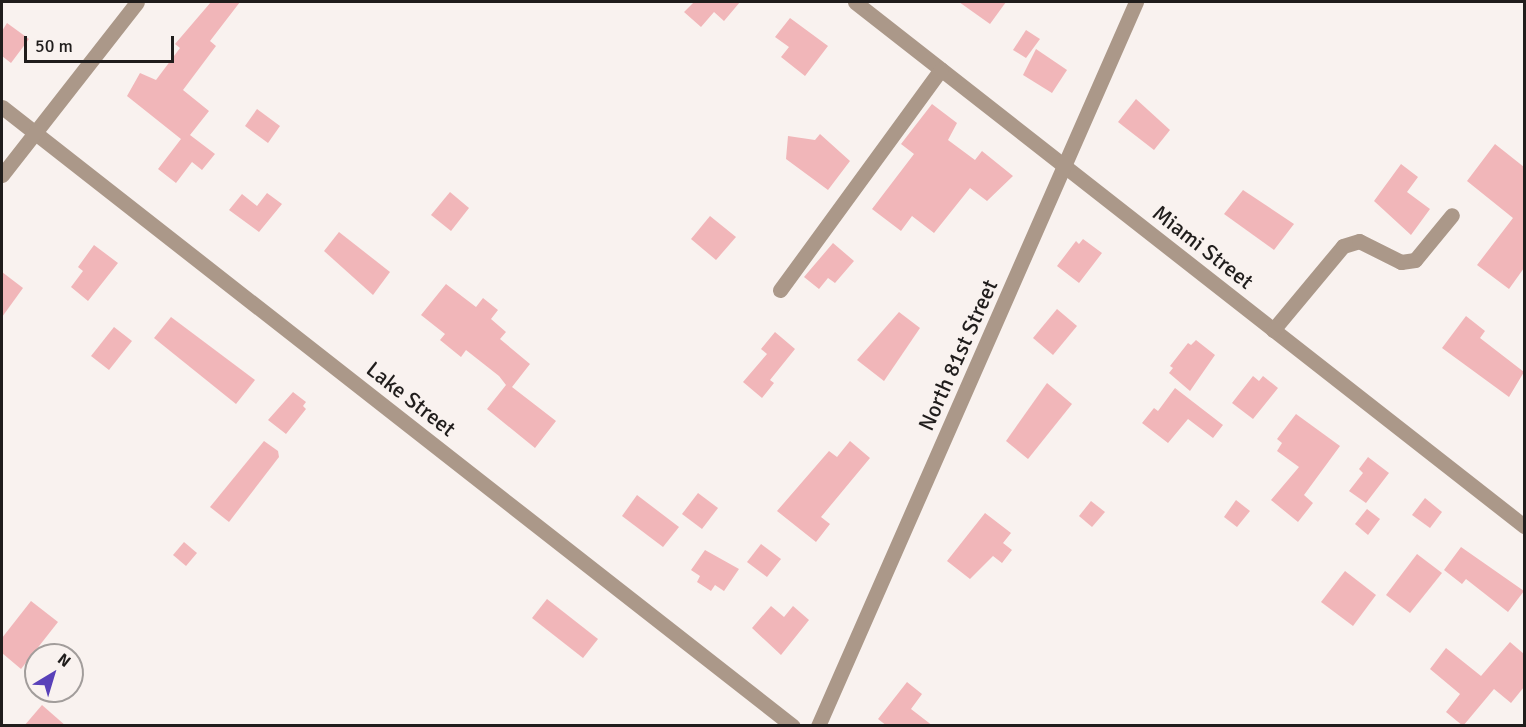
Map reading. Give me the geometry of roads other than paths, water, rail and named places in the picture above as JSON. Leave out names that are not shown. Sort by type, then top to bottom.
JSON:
[{"type":"street","points":[[2,175],[137,2]]},
{"type":"street","name":"Miami Street","points":[[855,2],[1524,526]]},
{"type":"street","name":"North 81st Street","points":[[818,726],[1136,2]]},
{"type":"street","points":[[780,290],[941,69]]},
{"type":"street","name":"Lake Street","points":[[2,107],[793,726]]},
{"type":"street","points":[[1273,330],[1343,246],[1359,242],[1401,262],[1415,260],[1452,215]]}]
